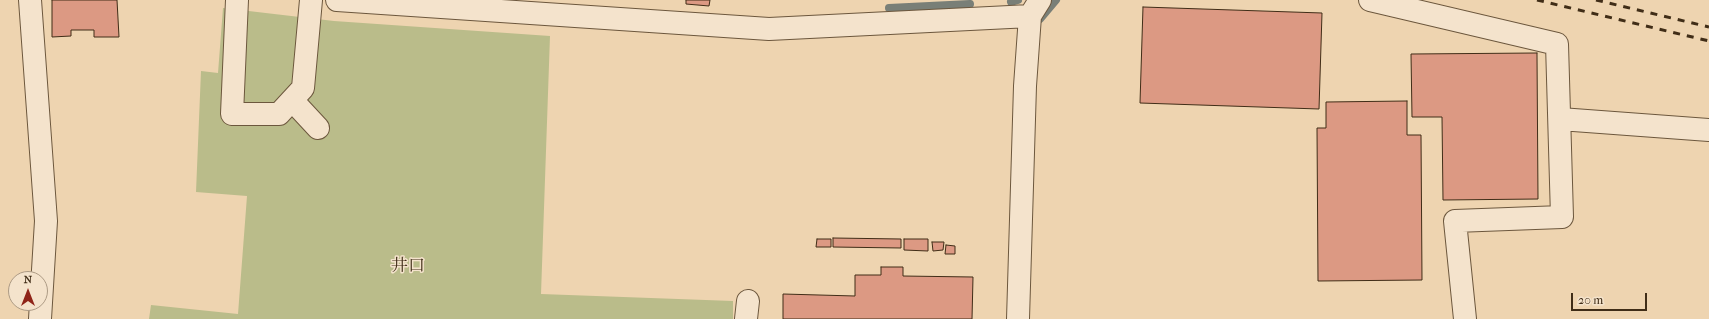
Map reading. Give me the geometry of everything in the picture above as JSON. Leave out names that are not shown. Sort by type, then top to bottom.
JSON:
[{"type":"street","points":[[30,0],[46,221],[40,319]]},
{"type":"street","points":[[237,0],[232,114],[279,114],[303,88],[310,0]]},
{"type":"street","points":[[336,0],[769,29],[1035,8],[1025,86],[1018,319]]},
{"type":"street","points":[[1370,0],[1557,44],[1562,217],[1455,221],[1465,319]]},
{"type":"street","points":[[292,100],[318,128]]},
{"type":"street","points":[[1560,119],[1709,130]]},
{"type":"green space","points":[[223,8],[334,21],[550,36],[541,294],[733,301],[733,319],[149,319],[151,305],[238,314],[247,196],[196,192],[201,71],[218,73]]},
{"type":"building","points":[[52,0],[117,0],[119,37],[94,37],[94,30],[71,30],[71,36],[52,37]]},
{"type":"building","points":[[686,0],[710,0],[709,6],[686,4]]},
{"type":"building","points":[[1143,7],[1322,13],[1319,109],[1140,103]]},
{"type":"building","points":[[1537,53],[1538,199],[1443,200],[1442,117],[1412,117],[1411,54]]},
{"type":"building","points":[[1407,101],[1407,135],[1421,135],[1422,280],[1318,281],[1317,128],[1326,128],[1326,102]]},
{"type":"building","points":[[833,238],[901,239],[901,248],[833,247]]},
{"type":"building","points":[[817,239],[831,239],[831,247],[816,247]]},
{"type":"building","points":[[904,239],[928,239],[928,251],[904,250]]},
{"type":"building","points":[[932,242],[944,242],[943,250],[933,251]]},
{"type":"building","points":[[946,245],[955,246],[955,254],[945,254]]},
{"type":"building","points":[[881,267],[903,267],[903,276],[973,277],[972,319],[783,319],[783,294],[855,296],[855,275],[881,275]]},
{"type":"waterway","points":[[1011,2],[1018,0]]},
{"type":"waterway","points":[[1040,19],[1056,0]]},
{"type":"waterway","points":[[889,8],[970,4]]},
{"type":"railway","points":[[1537,0],[1709,41]]},
{"type":"railway","points":[[1596,0],[1709,27]]},
{"type":"district","name":"井口","points":[[408,267]]}]
